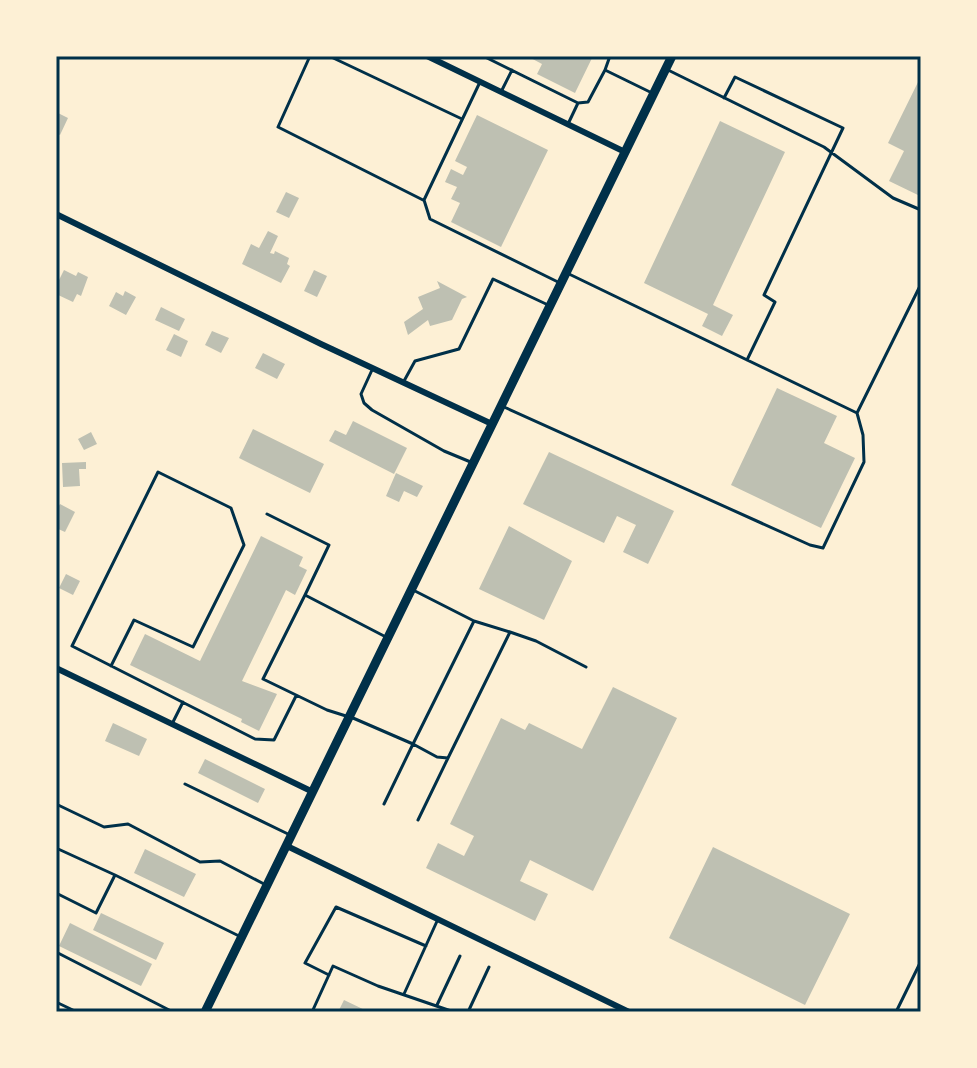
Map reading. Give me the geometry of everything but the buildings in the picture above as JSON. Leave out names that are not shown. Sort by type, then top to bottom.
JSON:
[{"type":"main road","points":[[205,1012],[672,56]]},
{"type":"street","points":[[427,56],[443,60],[480,82],[625,152]]},
{"type":"street","points":[[56,214],[492,424]]},
{"type":"street","points":[[56,668],[313,792]]},
{"type":"street","points":[[289,841],[438,919],[629,1012]]},
{"type":"lane","points":[[310,56],[278,127],[424,200]]},
{"type":"lane","points":[[329,56],[462,119]]},
{"type":"lane","points":[[483,56],[578,103],[588,102],[610,56]]},
{"type":"lane","points":[[665,69],[832,152],[893,198],[921,210]]},
{"type":"lane","points":[[501,92],[512,70]]},
{"type":"lane","points":[[605,70],[653,94]]},
{"type":"lane","points":[[724,98],[735,77],[843,128],[764,295],[775,302],[747,360]]},
{"type":"lane","points":[[480,82],[424,200],[430,219],[560,283]]},
{"type":"lane","points":[[568,124],[578,103]]},
{"type":"lane","points":[[566,273],[857,413]]},
{"type":"lane","points":[[404,381],[415,361],[459,349],[493,279],[550,306]]},
{"type":"lane","points":[[501,406],[823,548],[864,462],[863,435],[857,413],[921,284]]},
{"type":"lane","points":[[374,367],[361,394],[364,403],[444,451],[473,463]]},
{"type":"lane","points":[[111,666],[134,620],[193,647],[244,545],[231,508],[158,472],[72,646],[111,666],[183,702],[255,739],[274,740],[296,696]]},
{"type":"lane","points":[[267,514],[329,545],[263,679],[437,757],[448,758]]},
{"type":"lane","points":[[411,589],[474,621],[536,641],[586,667]]},
{"type":"lane","points":[[305,595],[388,638]]},
{"type":"lane","points":[[384,804],[474,621]]},
{"type":"lane","points":[[418,820],[510,632]]},
{"type":"lane","points":[[172,724],[183,702]]},
{"type":"lane","points":[[185,784],[289,841]]},
{"type":"lane","points":[[56,804],[104,827],[128,824],[200,862],[220,861],[267,885]]},
{"type":"lane","points":[[56,848],[242,938]]},
{"type":"lane","points":[[56,893],[96,913],[115,875]]},
{"type":"lane","points":[[329,975],[305,963],[336,907],[426,946]]},
{"type":"lane","points":[[404,994],[438,919]]},
{"type":"lane","points":[[56,952],[173,1012]]},
{"type":"lane","points":[[437,1005],[460,956]]},
{"type":"lane","points":[[896,1012],[921,961]]},
{"type":"lane","points":[[312,1012],[333,966],[454,1012]]},
{"type":"lane","points":[[468,1012],[489,967]]},
{"type":"lane","points":[[56,1002],[77,1012]]}]
